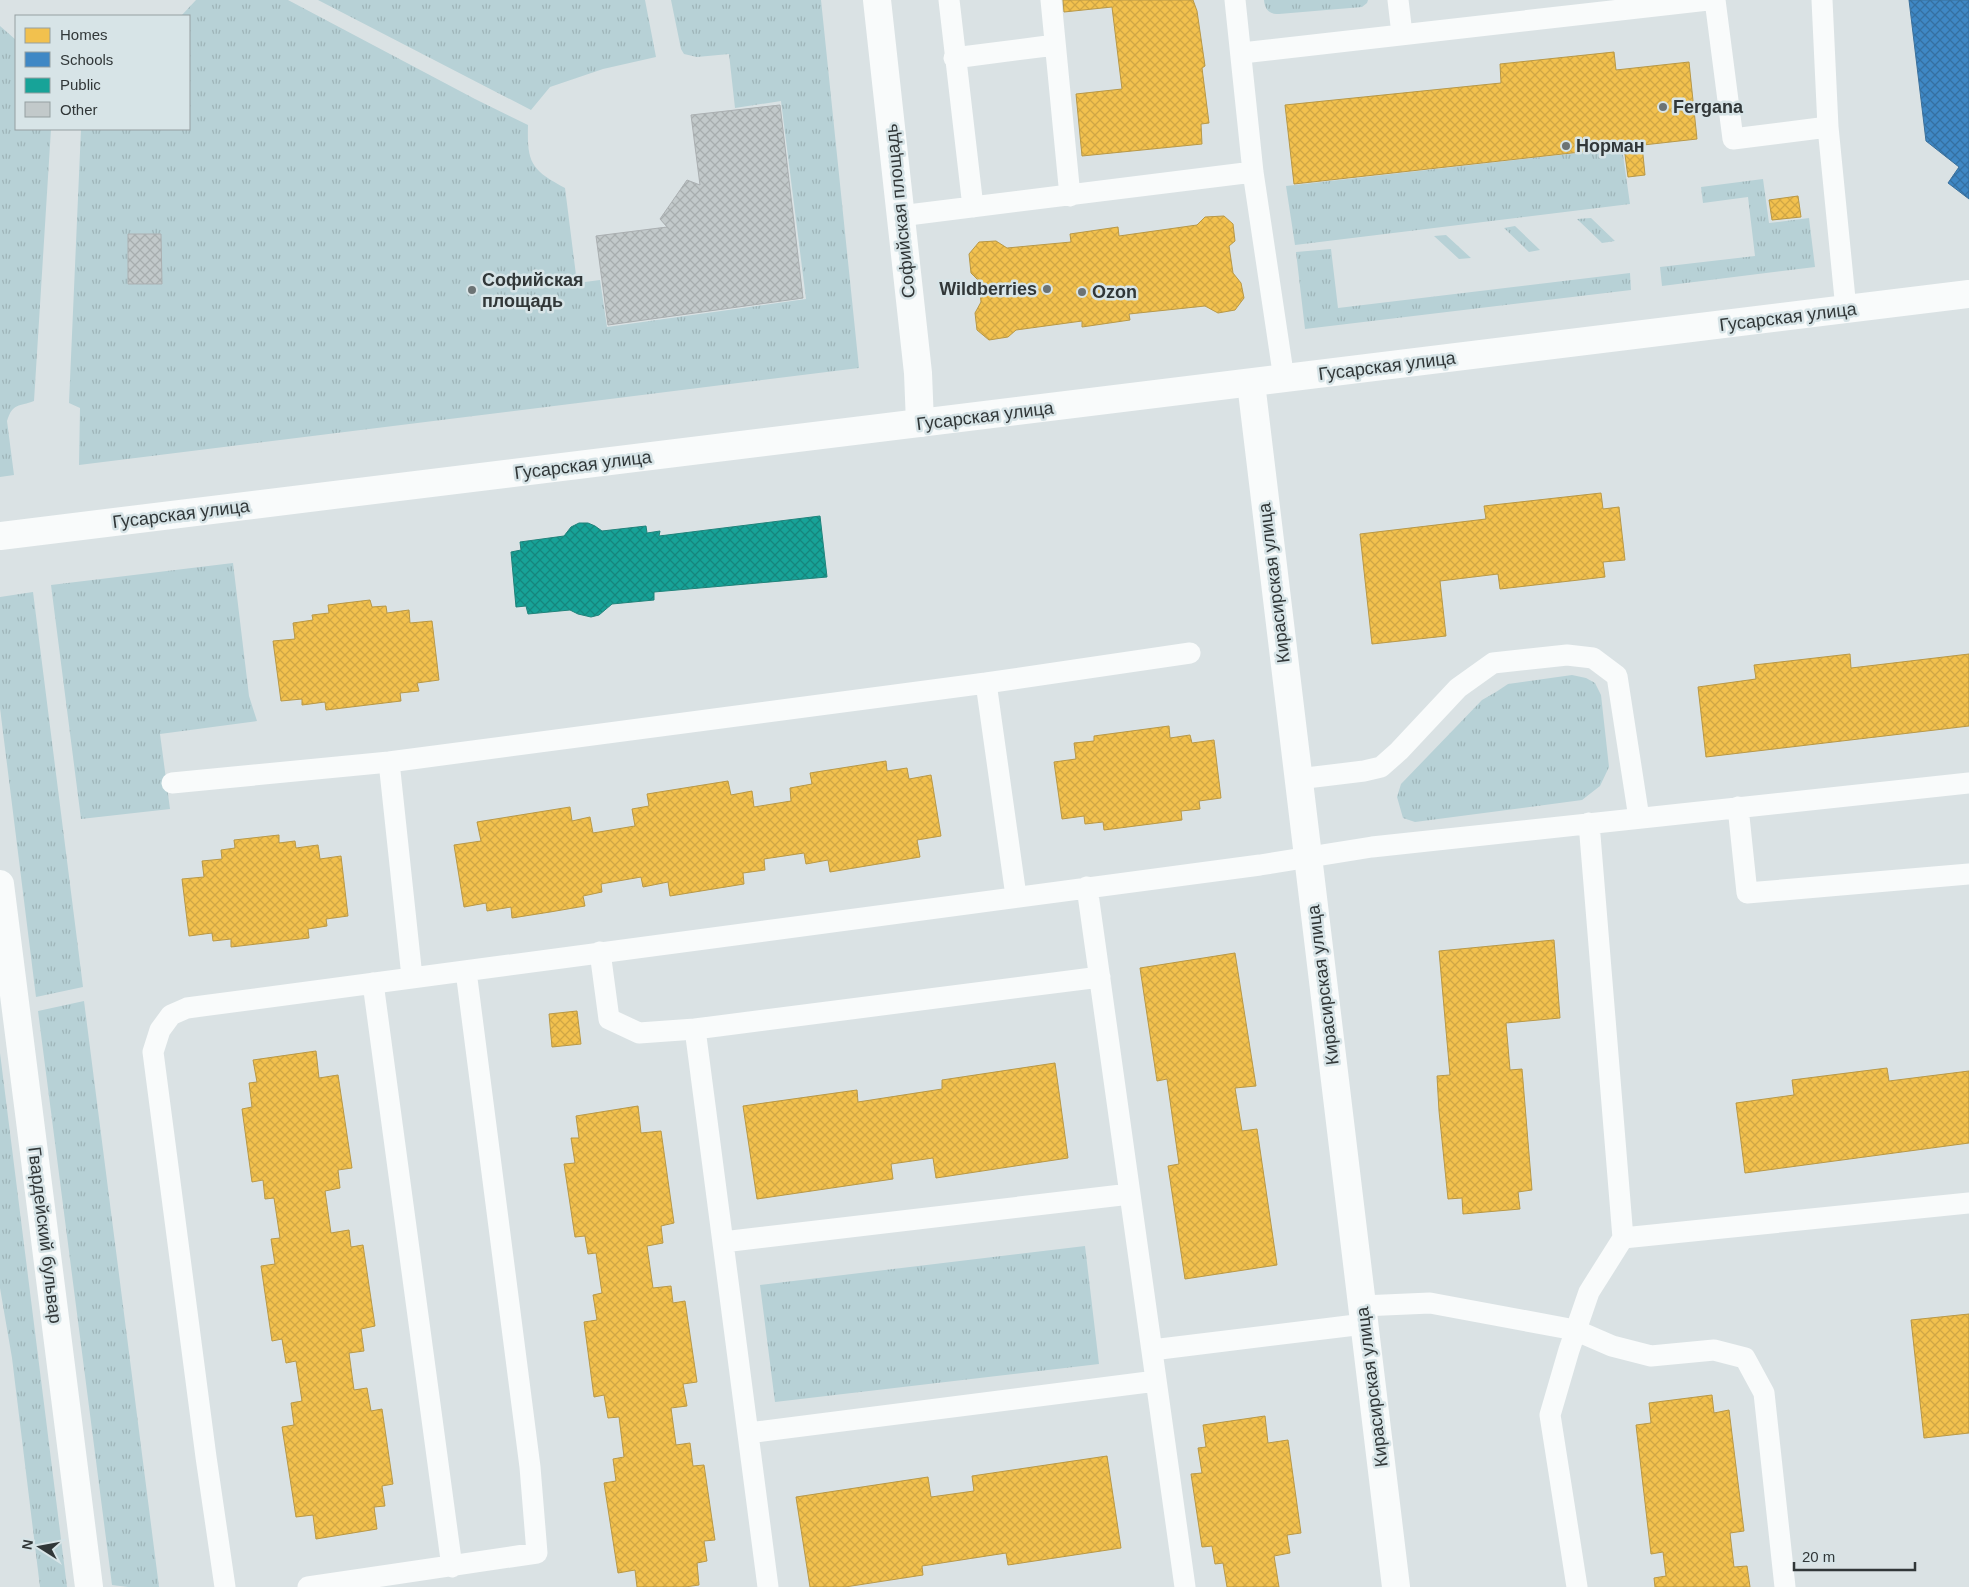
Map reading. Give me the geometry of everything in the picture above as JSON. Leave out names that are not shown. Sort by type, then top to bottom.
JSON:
[{"type":"street","name":"Софийская площадь","points":[[877,0],[918,373],[920,423]]},
{"type":"street","name":"Гусарская улица","points":[[0,536],[1251,384],[1969,294]]},
{"type":"street","name":"Кирасирская улица","points":[[1251,384],[1396,1587]]},
{"type":"street","name":"Гвардейский бульвар","points":[[0,884],[89,1587]]},
{"type":"lane","points":[[949,0],[954,58],[973,207]]},
{"type":"lane","points":[[1051,0],[1070,196]]},
{"type":"lane","points":[[1235,0],[1253,172],[1284,379]]},
{"type":"lane","points":[[1398,0],[1402,34]]},
{"type":"lane","points":[[1242,53],[1402,34],[1568,8],[1708,0]]},
{"type":"lane","points":[[1715,0],[1733,139],[1828,127]]},
{"type":"lane","points":[[1822,0],[1828,127],[1846,309]]},
{"type":"lane","points":[[954,58],[1055,45]]},
{"type":"lane","points":[[900,216],[1253,172]]},
{"type":"lane","points":[[172,783],[389,762],[986,683],[1190,653]]},
{"type":"lane","points":[[1298,779],[1364,771],[1381,767],[1399,751],[1458,688],[1493,663],[1567,655],[1594,658],[1617,676],[1639,818]]},
{"type":"lane","points":[[986,683],[1016,896]]},
{"type":"lane","points":[[389,762],[412,976]]},
{"type":"lane","points":[[226,1587],[206,1457],[153,1052],[160,1030],[171,1014],[187,1008],[412,976],[466,971],[1016,896],[1260,865],[1372,847],[1969,783]]},
{"type":"lane","points":[[1738,807],[1748,893],[1969,874]]},
{"type":"lane","points":[[1577,1587],[1550,1415],[1575,1330],[1589,1292],[1623,1238],[1589,823]]},
{"type":"lane","points":[[1087,887],[1185,1587]]},
{"type":"lane","points":[[600,952],[609,1019],[639,1033],[695,1029],[1100,976]]},
{"type":"lane","points":[[308,1587],[537,1553],[530,1467],[466,971]]},
{"type":"lane","points":[[373,983],[452,1567]]},
{"type":"lane","points":[[695,1029],[768,1587]]},
{"type":"lane","points":[[723,1242],[1130,1194]]},
{"type":"lane","points":[[1623,1238],[1969,1203]]},
{"type":"lane","points":[[1152,1350],[1430,1303],[1575,1330],[1612,1346],[1651,1356],[1714,1350],[1745,1358],[1764,1393],[1785,1587]]},
{"type":"lane","points":[[748,1433],[1156,1381]]},
{"type":"green space","points":[[196,0],[288,0],[528,125],[530,157],[533,164],[545,176],[565,188],[577,283],[600,280],[607,327],[806,299],[781,101],[735,108],[729,54],[697,57],[684,54],[681,49],[671,0],[821,0],[859,368],[79,465],[80,408],[69,403],[81,130],[190,130],[190,15],[182,15]]},
{"type":"green space","points":[[318,0],[645,0],[656,57],[603,69],[550,87],[531,110]]},
{"type":"green space","points":[[1264,0],[1368,0],[1362,7],[1279,14],[1268,11]]},
{"type":"green space","points":[[0,26],[15,39],[15,130],[51,130],[34,401],[17,406],[9,415],[7,421],[14,475],[0,477]]},
{"type":"green space","points":[[1622,148],[1630,204],[1295,245],[1286,186]]},
{"type":"green space","points":[[1763,179],[1769,223],[1809,218],[1815,267],[1662,286],[1660,267],[1755,256],[1748,197],[1703,203],[1701,187]]},
{"type":"green space","points":[[1591,218],[1615,241],[1602,243],[1577,219]]},
{"type":"green space","points":[[1515,226],[1540,250],[1529,252],[1504,228]]},
{"type":"green space","points":[[1446,235],[1471,258],[1459,259],[1434,236]]},
{"type":"green space","points":[[1331,249],[1338,308],[1630,273],[1631,290],[1305,329],[1296,252]]},
{"type":"green space","points":[[233,563],[249,696],[257,721],[160,734],[170,809],[81,819],[51,585]]},
{"type":"green space","points":[[33,592],[83,987],[36,997],[0,708],[0,597]]},
{"type":"green space","points":[[1572,675],[1586,678],[1595,683],[1601,695],[1609,767],[1600,786],[1582,800],[1415,822],[1403,818],[1397,797],[1401,784],[1482,700],[1508,684]]},
{"type":"green space","points":[[84,1001],[159,1587],[112,1585],[38,1011]]},
{"type":"green space","points":[[0,1053],[67,1587],[40,1587],[12,1358],[0,1288]]},
{"type":"green space","points":[[1085,1246],[1099,1364],[775,1402],[760,1285]]},
{"type":"building: Homes","points":[[1063,0],[1193,0],[1197,11],[1205,66],[1202,68],[1209,123],[1201,124],[1202,144],[1082,156],[1076,94],[1122,89],[1112,7],[1064,12]]},
{"type":"building: Homes","points":[[1614,52],[1616,70],[1689,62],[1697,139],[1294,184],[1285,105],[1501,83],[1500,64]]},
{"type":"building: Homes","points":[[1642,145],[1645,175],[1628,177],[1624,147]]},
{"type":"building: Homes","points":[[1798,196],[1801,217],[1772,220],[1769,200]]},
{"type":"building: Homes","points":[[1224,216],[1233,224],[1235,241],[1229,246],[1233,273],[1241,283],[1244,298],[1235,310],[1218,313],[1205,306],[1129,314],[1130,320],[1082,327],[1082,321],[1016,330],[1008,337],[989,340],[977,330],[975,313],[981,302],[979,281],[971,273],[969,254],[979,242],[996,241],[1007,248],[1071,242],[1070,234],[1118,227],[1119,236],[1197,225],[1205,217]]},
{"type":"building: Homes","points":[[1601,493],[1603,509],[1619,507],[1625,560],[1603,562],[1605,577],[1500,589],[1498,574],[1440,581],[1446,636],[1372,644],[1360,534],[1486,519],[1484,506]]},
{"type":"building: Homes","points":[[370,600],[372,607],[386,606],[387,613],[409,610],[410,623],[432,621],[439,680],[417,683],[419,691],[400,693],[401,701],[326,710],[325,702],[302,705],[302,699],[281,701],[273,641],[295,639],[293,623],[313,620],[312,615],[329,613],[328,605]]},
{"type":"building: Homes","points":[[1850,654],[1851,668],[1969,654],[1969,726],[1706,757],[1698,687],[1756,679],[1754,665]]},
{"type":"building: Homes","points":[[1169,726],[1170,738],[1190,735],[1192,743],[1214,740],[1221,798],[1199,801],[1200,809],[1181,811],[1182,820],[1104,830],[1103,822],[1085,824],[1084,816],[1062,819],[1054,762],[1076,759],[1074,743],[1094,741],[1094,736]]},
{"type":"building: Homes","points":[[886,761],[887,771],[907,768],[909,779],[931,775],[941,836],[917,840],[920,857],[830,872],[828,860],[806,864],[804,853],[764,859],[765,870],[743,873],[744,884],[670,896],[668,882],[643,887],[641,877],[601,884],[602,892],[583,896],[585,906],[550,912],[512,918],[511,907],[487,911],[486,903],[464,907],[454,845],[481,841],[477,822],[570,807],[572,821],[590,817],[593,833],[635,826],[632,809],[649,806],[647,794],[728,781],[731,795],[752,791],[754,807],[791,801],[790,788],[812,784],[810,773]]},
{"type":"building: Homes","points":[[279,835],[279,843],[295,841],[296,848],[318,845],[320,859],[341,856],[348,916],[326,919],[327,926],[308,929],[309,938],[231,947],[231,939],[213,941],[212,933],[189,936],[182,879],[204,877],[202,861],[222,859],[221,850],[235,848],[234,840]]},
{"type":"building: Homes","points":[[1554,940],[1560,1018],[1506,1023],[1510,1070],[1522,1069],[1532,1190],[1518,1192],[1520,1209],[1463,1214],[1462,1198],[1448,1199],[1439,1111],[1437,1076],[1450,1075],[1439,951]]},
{"type":"building: Homes","points":[[1235,953],[1256,1086],[1235,1088],[1242,1131],[1257,1129],[1277,1265],[1185,1279],[1168,1166],[1179,1164],[1167,1079],[1157,1081],[1140,968]]},
{"type":"building: Homes","points":[[577,1011],[581,1044],[552,1047],[549,1014]]},
{"type":"building: Homes","points":[[316,1051],[319,1078],[338,1075],[352,1168],[338,1170],[340,1188],[325,1191],[331,1233],[349,1230],[351,1247],[363,1245],[375,1326],[361,1329],[364,1351],[349,1353],[354,1390],[367,1388],[371,1411],[382,1409],[393,1484],[382,1486],[385,1506],[374,1507],[377,1529],[316,1539],[313,1515],[296,1517],[282,1427],[294,1425],[291,1403],[302,1401],[296,1361],[286,1363],[282,1339],[272,1341],[261,1266],[275,1264],[271,1239],[280,1238],[274,1198],[265,1199],[263,1180],[252,1182],[242,1109],[252,1107],[249,1083],[257,1082],[253,1060]]},
{"type":"building: Homes","points":[[1055,1063],[1068,1158],[936,1178],[933,1158],[891,1164],[893,1179],[757,1199],[743,1106],[857,1090],[858,1102],[942,1089],[942,1080]]},
{"type":"building: Homes","points":[[1887,1068],[1889,1081],[1969,1071],[1969,1143],[1745,1173],[1736,1103],[1794,1095],[1792,1080]]},
{"type":"building: Homes","points":[[638,1106],[641,1133],[661,1131],[674,1223],[661,1226],[663,1243],[647,1246],[653,1288],[671,1286],[673,1303],[685,1301],[697,1382],[683,1384],[687,1406],[671,1408],[676,1445],[690,1443],[693,1466],[704,1465],[715,1540],[704,1541],[707,1561],[697,1563],[699,1585],[685,1587],[637,1587],[635,1570],[618,1573],[604,1483],[616,1481],[613,1459],[624,1457],[619,1417],[608,1418],[604,1395],[594,1397],[584,1322],[597,1320],[593,1295],[602,1293],[596,1253],[588,1254],[585,1236],[575,1237],[564,1164],[575,1163],[571,1138],[579,1138],[576,1116]]},
{"type":"building: Homes","points":[[1969,1314],[1969,1433],[1924,1438],[1911,1320]]},
{"type":"building: Homes","points":[[1712,1395],[1714,1413],[1729,1410],[1744,1531],[1730,1533],[1734,1567],[1747,1566],[1750,1587],[1655,1587],[1654,1578],[1666,1576],[1663,1552],[1651,1554],[1636,1425],[1651,1423],[1649,1403]]},
{"type":"building: Homes","points":[[1265,1416],[1268,1443],[1288,1440],[1301,1533],[1287,1535],[1290,1553],[1274,1556],[1279,1587],[1227,1587],[1223,1563],[1215,1564],[1212,1546],[1202,1547],[1191,1474],[1202,1473],[1198,1448],[1206,1447],[1203,1425]]},
{"type":"building: Homes","points":[[1107,1456],[1121,1548],[1008,1565],[1006,1553],[922,1566],[923,1575],[845,1587],[810,1587],[796,1497],[928,1477],[931,1497],[974,1491],[972,1476]]},
{"type":"building: Schools","points":[[1909,0],[1969,0],[1969,199],[1948,183],[1959,167],[1926,141]]},
{"type":"building: Public","points":[[820,516],[827,577],[654,592],[654,600],[612,604],[599,615],[591,617],[570,610],[528,614],[526,606],[516,607],[511,552],[521,550],[520,542],[564,536],[571,527],[579,523],[588,523],[602,531],[646,526],[647,533],[660,531],[659,536]]},
{"type":"building: Other","points":[[780,105],[803,298],[608,325],[596,236],[667,227],[660,219],[687,180],[700,185],[691,115]]},
{"type":"building: Other","points":[[128,234],[161,234],[162,284],[128,284]]},
{"type":"place","name":"Fergana","points":[[1663,107]]},
{"type":"place","name":"Норман","points":[[1566,146]]},
{"type":"place","name":"Wildberries","points":[[1047,289]]},
{"type":"place","name":"Софийская площадь","points":[[472,290]]},
{"type":"place","name":"Ozon","points":[[1082,292]]}]
